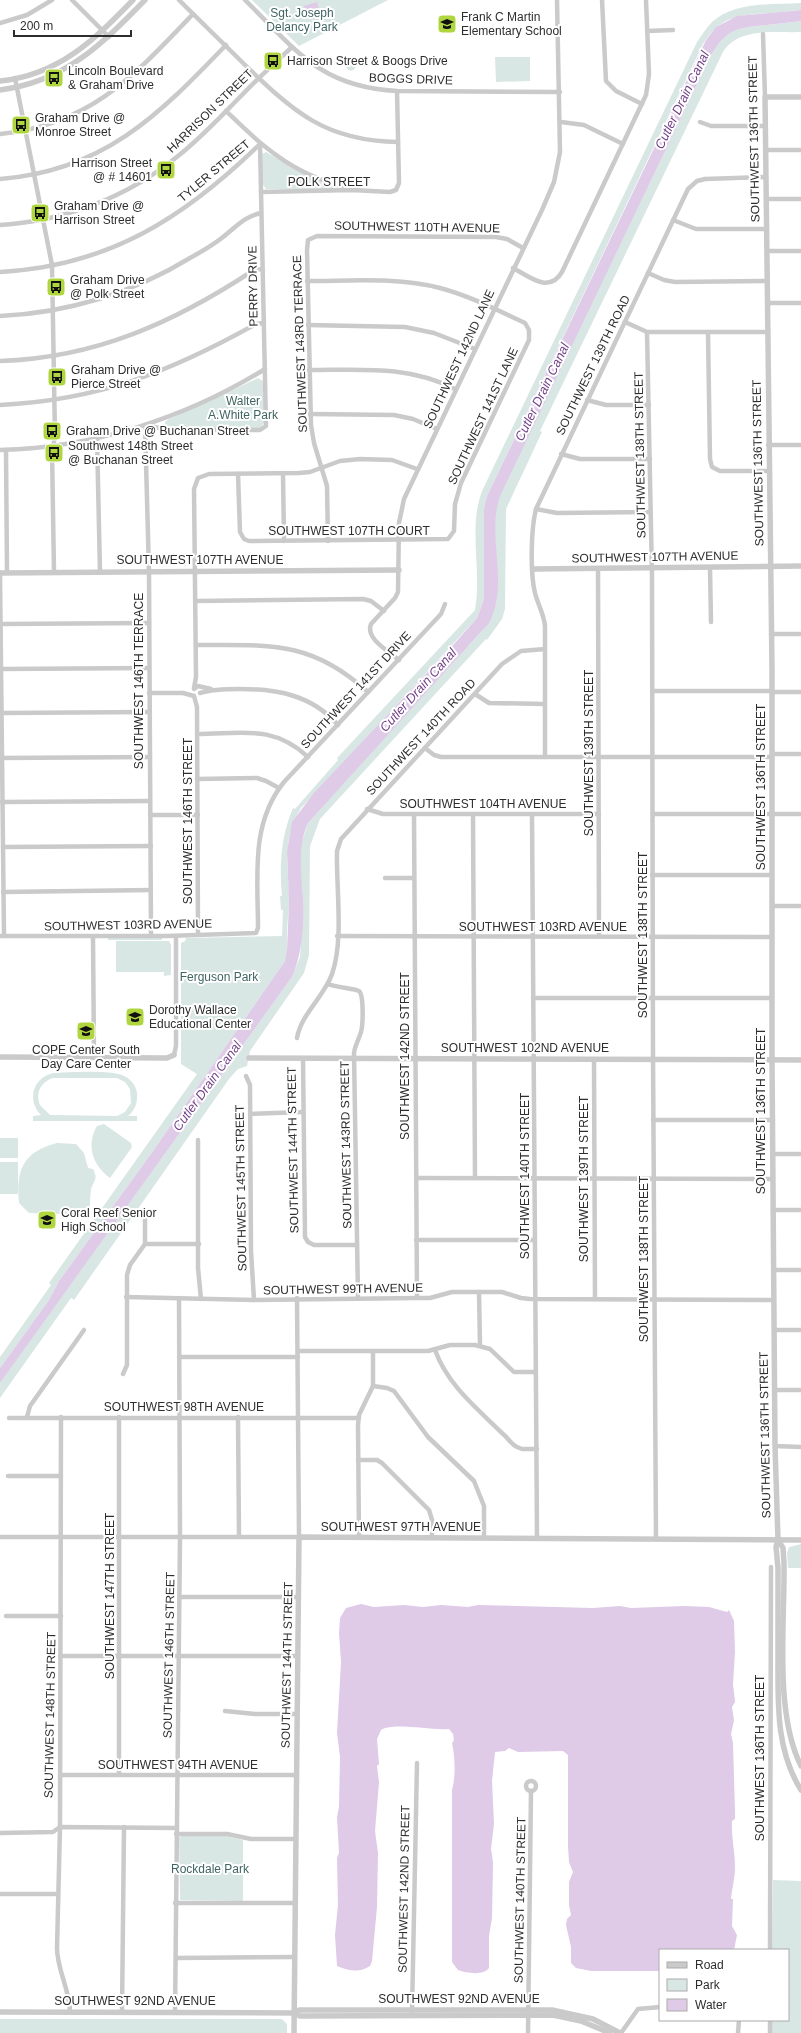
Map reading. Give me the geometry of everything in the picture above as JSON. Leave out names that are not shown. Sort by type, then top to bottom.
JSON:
[{"type":"street","points":[[0,23],[27,15],[52,0]]},
{"type":"street","points":[[72,0],[109,37]]},
{"type":"street","points":[[0,81],[43,70],[61,62],[81,49],[103,31],[133,0]]},
{"type":"street","points":[[0,90],[38,81],[61,72],[90,53],[109,37],[145,0]]},
{"type":"street","points":[[179,0],[258,78],[289,106],[325,128],[356,138],[398,142],[398,91]]},
{"type":"street","name":"BOGGS DRIVE","points":[[244,0],[292,47],[319,69],[340,80],[368,89],[398,91],[560,92]]},
{"type":"street","name":"SOUTHWEST 142ND LANE","points":[[399,660],[374,638],[370,629],[372,623],[384,611],[398,592],[399,541],[402,504],[417,469],[551,189],[556,174],[560,152],[561,122],[557,0]]},
{"type":"street","points":[[602,0],[604,74],[607,84],[616,91],[642,104]]},
{"type":"street","points":[[513,268],[540,282],[552,283],[557,280],[562,272],[642,104],[649,78],[646,0]]},
{"type":"street","points":[[0,134],[25,131],[72,116],[111,94],[137,72],[193,14]]},
{"type":"street","points":[[647,31],[673,30]]},
{"type":"street","name":"SOUTHWEST 136TH STREET","points":[[763,34],[768,280],[768,471],[772,691],[773,1210],[779,1725],[787,1761],[801,1790]]},
{"type":"street","points":[[0,179],[34,174],[86,158],[130,134],[168,104],[226,45]]},
{"type":"street","name":"HARRISON STREET","points":[[0,225],[44,220],[90,206],[139,184],[182,153],[258,78],[292,47]]},
{"type":"street","points":[[15,78],[52,265],[54,310],[54,572]]},
{"type":"street","points":[[765,97],[801,97]]},
{"type":"street","points":[[226,111],[260,144],[279,158],[304,172],[352,190]]},
{"type":"street","points":[[561,122],[584,125],[623,144]]},
{"type":"street","points":[[700,122],[711,126],[765,126]]},
{"type":"street","name":"POLK STREET","points":[[260,192],[352,190],[390,192],[396,190],[399,183],[398,142]]},
{"type":"street","name":"PERRY DRIVE","points":[[145,425],[169,430],[260,430],[266,426],[260,144]]},
{"type":"street","name":"TYLER STREET","points":[[0,272],[52,265],[112,248],[161,224],[215,186],[260,144]]},
{"type":"street","points":[[766,150],[801,150]]},
{"type":"street","name":"SOUTHWEST 139TH ROAD","points":[[533,569],[533,525],[536,509],[688,189],[700,180],[710,178],[766,177]]},
{"type":"street","points":[[766,199],[801,199]]},
{"type":"street","points":[[0,316],[54,310],[118,293],[150,279],[204,250],[252,215],[261,213]]},
{"type":"street","points":[[673,220],[696,229],[766,229]]},
{"type":"street","name":"SOUTHWEST 110TH AVENUE","points":[[308,240],[313,237],[322,236],[492,236],[504,238],[523,248]]},
{"type":"street","name":"SOUTHWEST 143RD TERRACE","points":[[308,240],[307,281],[310,414],[314,443],[323,468],[327,486],[328,541]]},
{"type":"street","points":[[767,251],[801,251]]},
{"type":"street","points":[[0,361],[54,355],[104,344],[154,326],[198,305],[254,270],[262,269]]},
{"type":"street","points":[[648,273],[664,280],[675,282],[768,280]]},
{"type":"street","points":[[307,281],[383,281],[418,284],[464,295],[494,309]]},
{"type":"street","points":[[768,303],[801,303]]},
{"type":"street","name":"SOUTHWEST 141ST LANE","points":[[452,535],[455,504],[459,488],[529,342],[529,330],[525,324],[494,309]]},
{"type":"street","points":[[625,322],[647,332],[768,332]]},
{"type":"street","points":[[0,405],[54,400],[112,388],[160,372],[208,351],[256,324],[264,323]]},
{"type":"street","points":[[308,325],[405,327],[434,333],[475,349]]},
{"type":"street","name":"SOUTHWEST 138TH STREET","points":[[647,332],[652,568],[652,937],[656,1539]]},
{"type":"street","points":[[708,332],[710,459],[712,468],[720,471],[768,471]]},
{"type":"street","points":[[0,450],[53,445],[97,438],[145,425],[211,399],[265,369]]},
{"type":"street","points":[[309,370],[385,370],[406,372],[434,379],[455,389]]},
{"type":"street","points":[[587,400],[606,405],[649,405]]},
{"type":"street","points":[[310,414],[394,415],[413,419],[437,429]]},
{"type":"street","name":"SOUTHWEST 146TH TERRACE","points":[[145,425],[149,572],[151,936]]},
{"type":"street","points":[[97,438],[100,572]]},
{"type":"street","points":[[768,445],[801,445]]},
{"type":"street","points":[[6,450],[7,573]]},
{"type":"street","points":[[561,454],[580,459],[650,459]]},
{"type":"street","points":[[183,693],[194,696],[198,690],[196,677],[194,489],[196,481],[200,477],[209,474],[304,473],[347,460],[378,458],[395,461],[417,469]]},
{"type":"street","name":"SOUTHWEST 107TH COURT","points":[[238,474],[239,530],[244,539],[252,542],[444,540],[452,535]]},
{"type":"street","points":[[283,474],[284,541]]},
{"type":"street","points":[[536,509],[557,513],[650,512]]},
{"type":"street","name":"SOUTHWEST 107TH AVENUE","points":[[533,569],[801,566]]},
{"type":"street","points":[[710,568],[710,622]]},
{"type":"street","points":[[533,569],[535,593],[545,621],[545,756]]},
{"type":"street","name":"SOUTHWEST 139TH STREET","points":[[598,569],[599,936]]},
{"type":"street","name":"SOUTHWEST 107TH AVENUE","points":[[0,573],[399,570]]},
{"type":"street","points":[[0,573],[3,847],[2,936]]},
{"type":"street","points":[[196,601],[363,600],[371,601],[384,611]]},
{"type":"street","name":"SOUTHWEST 141ST DRIVE","points":[[279,788],[441,614],[445,604]]},
{"type":"street","points":[[1,624],[149,623]]},
{"type":"street","points":[[771,634],[801,634]]},
{"type":"street","points":[[196,645],[265,645],[294,649],[308,653],[336,666],[368,692]]},
{"type":"street","name":"SOUTHWEST 140TH ROAD","points":[[367,809],[506,661],[517,653],[545,649]]},
{"type":"street","points":[[1,669],[149,668]]},
{"type":"street","points":[[150,693],[183,693],[198,690],[267,690],[290,694],[312,704],[338,725]]},
{"type":"street","name":"SOUTHWEST 146TH STREET","points":[[198,690],[198,934]]},
{"type":"street","points":[[652,691],[801,692]]},
{"type":"street","points":[[475,694],[483,701],[491,703],[545,704]]},
{"type":"street","name":"SOUTHWEST 146TH STREET","points":[[194,696],[197,707]]},
{"type":"street","points":[[2,713],[150,712]]},
{"type":"street","points":[[197,734],[271,735],[288,741],[308,757]]},
{"type":"street","points":[[425,748],[438,757],[652,757],[801,754]]},
{"type":"street","points":[[1,758],[150,757]]},
{"type":"street","points":[[197,779],[257,778],[279,788]]},
{"type":"street","name":"SOUTHWEST 103RD AVENUE","points":[[2,936],[93,937],[256,934],[258,928],[259,834],[266,811],[279,788]]},
{"type":"street","points":[[2,802],[150,801]]},
{"type":"street","points":[[297,1038],[299,1027],[328,984],[336,961],[338,936],[338,846],[343,835],[367,809]]},
{"type":"street","name":"SOUTHWEST 104TH AVENUE","points":[[367,809],[383,814],[599,814]]},
{"type":"street","name":"SOUTHWEST 142ND STREET","points":[[414,814],[417,1298]]},
{"type":"street","points":[[473,814],[475,1178]]},
{"type":"street","name":"SOUTHWEST 140TH STREET","points":[[532,814],[537,1538]]},
{"type":"street","points":[[653,814],[801,814]]},
{"type":"street","points":[[150,815],[198,815]]},
{"type":"street","points":[[3,847],[151,846]]},
{"type":"street","points":[[652,875],[772,875]]},
{"type":"street","points":[[385,878],[414,878]]},
{"type":"street","points":[[3,892],[151,890]]},
{"type":"street","points":[[772,906],[801,906]]},
{"type":"street","points":[[0,1057],[167,1058],[174,1055],[176,1050],[176,936]]},
{"type":"street","name":"SOUTHWEST 103RD AVENUE","points":[[338,936],[772,937]]},
{"type":"street","points":[[93,937],[94,1057]]},
{"type":"street","name":"SOUTHWEST 143RD STREET","points":[[328,984],[340,989],[356,990],[360,993],[362,1027],[355,1047],[358,1298]]},
{"type":"street","points":[[534,998],[772,998]]},
{"type":"street","name":"SOUTHWEST 102ND AVENUE","points":[[249,1058],[801,1060]]},
{"type":"street","name":"SOUTHWEST 144TH STREET","points":[[303,1058],[304,1233],[306,1241],[314,1245],[357,1245]]},
{"type":"street","name":"SOUTHWEST 139TH STREET","points":[[594,1059],[596,1299]]},
{"type":"street","name":"SOUTHWEST 145TH STREET","points":[[246,1076],[250,1085],[251,1251],[254,1300]]},
{"type":"street","points":[[250,1114],[303,1112]]},
{"type":"street","points":[[653,1120],[773,1120]]},
{"type":"street","points":[[198,1140],[201,1299]]},
{"type":"street","points":[[773,1154],[801,1154]]},
{"type":"street","points":[[416,1178],[773,1179]]},
{"type":"street","points":[[773,1210],[801,1210]]},
{"type":"street","points":[[123,1374],[127,1365],[126,1298],[128,1270],[145,1244],[145,1214]]},
{"type":"street","points":[[416,1240],[535,1240]]},
{"type":"street","points":[[145,1244],[199,1244]]},
{"type":"street","points":[[774,1270],[801,1270]]},
{"type":"street","name":"SOUTHWEST 99TH AVENUE","points":[[126,1298],[254,1300],[297,1298],[430,1298],[452,1292],[502,1292],[521,1298],[536,1299],[774,1300]]},
{"type":"street","points":[[479,1292],[480,1346]]},
{"type":"street","name":"SOUTHWEST 146TH STREET","points":[[175,2012],[176,1828],[180,1597],[179,1298]]},
{"type":"street","name":"SOUTHWEST 144TH STREET","points":[[294,2033],[294,1903],[299,1597],[297,1298]]},
{"type":"street","points":[[27,1417],[30,1406],[84,1330]]},
{"type":"street","points":[[774,1330],[801,1330]]},
{"type":"street","points":[[298,1351],[435,1350],[453,1345],[480,1346],[490,1349],[514,1372],[536,1372]]},
{"type":"street","points":[[435,1350],[440,1362],[454,1384],[483,1416],[517,1447],[522,1449],[537,1450]]},
{"type":"street","points":[[359,1537],[358,1418],[373,1386],[373,1351]]},
{"type":"street","points":[[179,1357],[298,1358]]},
{"type":"street","points":[[373,1386],[387,1388],[394,1391],[428,1436],[474,1482],[484,1506],[484,1538]]},
{"type":"street","points":[[775,1390],[801,1390]]},
{"type":"street","name":"SOUTHWEST 148TH STREET","points":[[61,1417],[60,1841],[57,1956],[68,1994],[70,2012]]},
{"type":"street","name":"SOUTHWEST 147TH STREET","points":[[119,1417],[119,1775]]},
{"type":"street","points":[[238,1417],[239,1537]]},
{"type":"street","name":"SOUTHWEST 98TH AVENUE","points":[[9,1418],[358,1418]]},
{"type":"street","points":[[775,1446],[801,1446]]},
{"type":"street","points":[[358,1460],[377,1460],[382,1463],[426,1507],[432,1517],[432,1538]]},
{"type":"street","points":[[8,1476],[61,1476]]},
{"type":"street","name":"SOUTHWEST 97TH AVENUE","points":[[0,1537],[359,1537],[801,1540]]},
{"type":"street","name":"SOUTHWEST 136TH STREET","points":[[778,1540],[783,1548],[784,1563],[785,1709],[792,1741],[801,1766]]},
{"type":"street","name":"SOUTHWEST 136TH STREET","points":[[770,1949],[771,1567]]},
{"type":"street","points":[[180,1597],[299,1597]]},
{"type":"street","points":[[6,1616],[61,1616]]},
{"type":"street","points":[[60,1656],[298,1656]]},
{"type":"street","points":[[225,1711],[256,1714],[297,1714]]},
{"type":"street","name":"SOUTHWEST 142ND STREET","points":[[412,2012],[417,1762]]},
{"type":"street","name":"SOUTHWEST 94TH AVENUE","points":[[60,1775],[296,1775]]},
{"type":"street","name":"SOUTHWEST 140TH STREET","points":[[528,2033],[531,1791]]},
{"type":"street","points":[[0,1833],[54,1832],[60,1827],[176,1828]]},
{"type":"street","points":[[122,2012],[124,1827]]},
{"type":"street","points":[[176,1834],[225,1834],[251,1839],[295,1839]]},
{"type":"street","points":[[0,1894],[58,1894]]},
{"type":"street","points":[[176,1903],[294,1903]]},
{"type":"street","points":[[176,1958],[294,1958]]},
{"type":"street","points":[[620,2033],[638,2009],[659,2007]]},
{"type":"street","name":"SOUTHWEST 92ND AVENUE","points":[[0,2012],[294,2013],[299,2010],[529,2012],[552,2010],[584,2016],[608,2026],[620,2033]]},
{"type":"street","name":"SOUTHWEST 92ND AVENUE","points":[[529,2012],[572,2018],[610,2033]]},
{"type":"street","points":[[738,2021],[738,2033]]},
{"type":"street","points":[[770,2021],[770,2033]]},
{"type":"green space","name":"Sgt. Joseph Delancy Park","points":[[252,0],[388,0],[299,46]]},
{"type":"green space","name":"Ferguson Park","points":[[801,3],[801,10],[732,18],[717,27],[703,44],[487,496],[484,508],[484,599],[477,618],[301,808],[295,820],[288,842],[289,904],[287,951],[285,961],[153,1151],[59,1281],[49,1300],[0,1368],[0,1357],[51,1285],[49,1283],[197,1074],[181,1064],[181,943],[185,941],[186,938],[282,936],[283,910],[281,910],[280,896],[282,896],[281,862],[283,840],[293,808],[295,809],[338,760],[337,758],[475,610],[477,580],[475,535],[478,505],[482,491],[697,42],[712,22],[721,15],[732,10],[754,5]]},
{"type":"green space","points":[[801,21],[801,32],[769,32],[747,35],[738,38],[723,52],[540,431],[542,432],[506,509],[505,609],[502,619],[487,640],[486,639],[320,819],[310,846],[309,955],[304,973],[250,1051],[247,1066],[238,1069],[229,1079],[74,1300],[71,1298],[0,1398],[0,1383],[4,1377],[292,977],[300,957],[303,909],[300,874],[300,847],[308,823],[480,633],[490,617],[495,601],[497,584],[495,531],[499,496],[710,57],[727,34],[733,31],[747,27]]},
{"type":"green space","points":[[495,57],[530,57],[530,81],[496,82]]},
{"type":"green space","points":[[351,61],[356,66],[351,71],[346,66]]},
{"type":"green space","points":[[266,152],[285,163],[337,187],[337,189],[266,189],[262,183],[262,154]]},
{"type":"green space","name":"Walter A.White Park","points":[[258,378],[263,381],[265,422],[260,428],[168,428],[165,425],[165,422],[169,419]]},
{"type":"green space","points":[[108,938],[162,938],[162,940],[108,940]]},
{"type":"green space","points":[[116,941],[169,941],[171,945],[171,975],[164,976],[164,972],[116,972]]},
{"type":"green space","points":[[108,1072],[125,1076],[135,1087],[137,1096],[136,1106],[128,1116],[137,1116],[137,1121],[33,1121],[33,1116],[41,1115],[34,1103],[34,1091],[40,1080],[53,1073]],"holes":[[[53,1078],[117,1078],[125,1082],[130,1089],[131,1103],[125,1112],[117,1116],[50,1115],[40,1105],[38,1096],[40,1088],[45,1082]]]},
{"type":"green space","points":[[104,1124],[131,1143],[132,1147],[110,1178],[95,1161],[92,1147],[92,1140],[97,1126]]},
{"type":"green space","points":[[0,1138],[18,1138],[18,1158],[0,1158]]},
{"type":"green space","points":[[57,1143],[76,1144],[84,1153],[88,1168],[93,1169],[96,1176],[91,1190],[90,1209],[81,1218],[63,1216],[63,1214],[29,1213],[19,1203],[19,1181],[24,1164],[36,1151]]},
{"type":"green space","points":[[0,1162],[18,1162],[18,1194],[0,1194]]},
{"type":"green space","points":[[801,1544],[801,1568],[788,1568],[787,1553],[789,1547]]},
{"type":"green space","name":"Rockdale Park","points":[[181,1836],[225,1836],[243,1840],[243,1901],[180,1900],[179,1838]]},
{"type":"green space","points":[[773,1880],[801,1881],[801,2033],[772,2033],[772,2021],[789,2021],[789,1949],[772,1949]]},
{"type":"green space","points":[[0,2019],[282,2019],[287,2024],[287,2033],[0,2033]]},
{"type":"water","points":[[317,2],[321,16],[313,19],[310,11],[306,13],[304,6]]},
{"type":"water","name":"Cutler Drain Canal","points":[[801,10],[801,21],[747,27],[733,31],[722,40],[710,57],[500,496],[496,512],[495,528],[498,592],[495,608],[489,623],[308,823],[301,847],[303,922],[301,946],[292,977],[0,1383],[0,1368],[49,1300],[59,1281],[153,1151],[285,961],[287,950],[289,901],[287,851],[292,822],[313,794],[477,618],[484,599],[484,508],[487,496],[706,40],[716,27],[737,16]]},
{"type":"water","points":[[361,1604],[374,1607],[404,1605],[423,1607],[441,1605],[468,1607],[478,1605],[593,1608],[620,1606],[631,1608],[685,1606],[709,1607],[727,1612],[729,1610],[734,1621],[735,1652],[733,1684],[735,1702],[732,1707],[734,1720],[731,1734],[733,1743],[735,1812],[735,1819],[732,1821],[732,1827],[735,1875],[731,1899],[733,1899],[732,1926],[737,1935],[734,1949],[659,1949],[659,1971],[591,1971],[576,1968],[571,1963],[571,1947],[566,1925],[567,1919],[571,1915],[569,1905],[569,1882],[573,1872],[569,1862],[568,1846],[568,1755],[563,1751],[518,1752],[509,1748],[505,1751],[495,1752],[492,1781],[494,1824],[491,1849],[493,1862],[492,1918],[489,1936],[489,1968],[486,1971],[479,1973],[470,1973],[458,1970],[452,1962],[452,1790],[455,1766],[452,1743],[454,1740],[453,1734],[449,1729],[395,1727],[381,1730],[377,1739],[379,1764],[377,1766],[379,1782],[375,1831],[378,1853],[377,1907],[372,1961],[370,1966],[362,1970],[350,1970],[337,1966],[335,1935],[338,1905],[337,1858],[339,1853],[337,1817],[339,1807],[340,1757],[337,1733],[341,1662],[339,1633],[340,1618],[346,1608]]},
{"type":"place","name":"Frank C Martin Elementary School","points":[[447,24]]},
{"type":"place","name":"Harrison Street & Boogs Drive","points":[[273,61]]},
{"type":"place","name":"Lincoln Boulevard & Graham Drive","points":[[54,78]]},
{"type":"place","name":"Graham Drive @ Monroe Street","points":[[21,125]]},
{"type":"place","name":"Harrison Street @ # 14601","points":[[166,170]]},
{"type":"place","name":"Graham Drive @ Harrison Street","points":[[40,213]]},
{"type":"place","name":"Graham Drive @ Polk Street","points":[[56,287]]},
{"type":"place","name":"Graham Drive @ Pierce Street","points":[[57,377]]},
{"type":"place","name":"Graham Drive @ Buchanan Street","points":[[52,431]]},
{"type":"place","name":"Southwest 148th Street @ Buchanan Street","points":[[54,453]]},
{"type":"place","name":"Dorothy Wallace Educational Center","points":[[135,1017]]},
{"type":"place","name":"COPE Center South Day Care Center","points":[[86,1031]]},
{"type":"place","name":"Coral Reef Senior High School","points":[[47,1220]]}]
